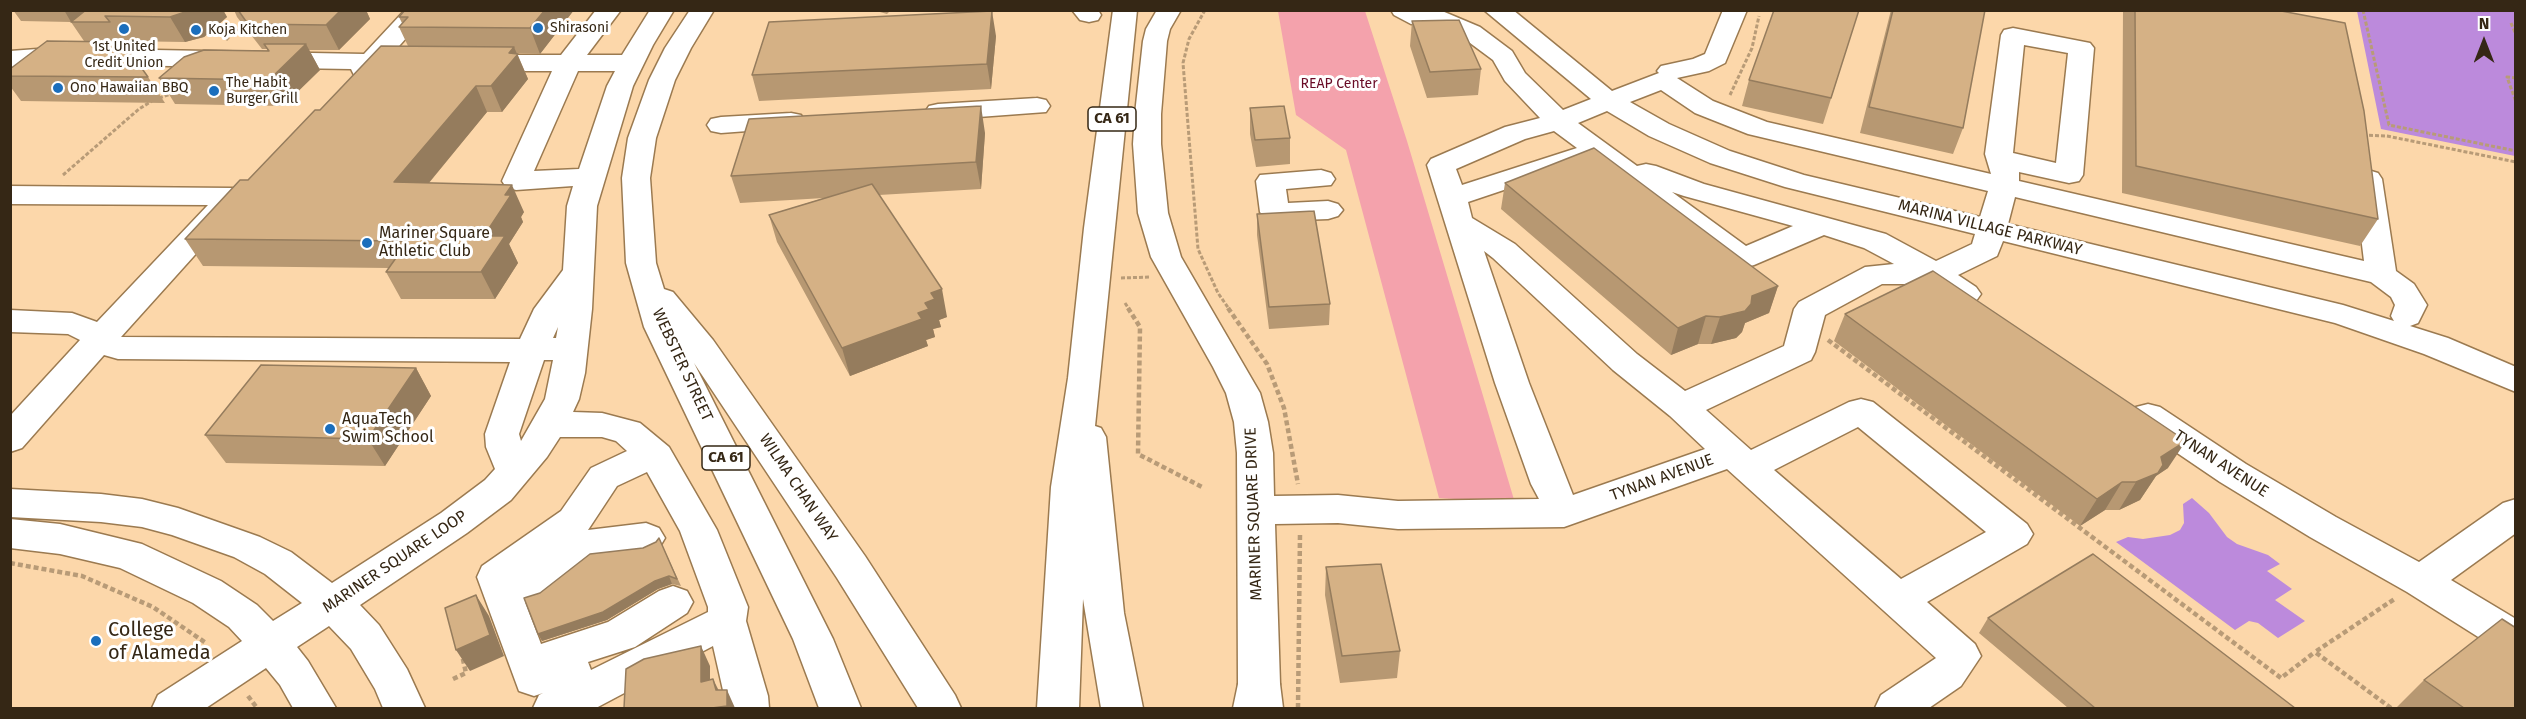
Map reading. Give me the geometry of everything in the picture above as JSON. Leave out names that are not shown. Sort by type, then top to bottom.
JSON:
[{"type":"street","points":[[341,93],[420,10]]},
{"type":"street","points":[[590,177],[516,181],[568,64],[609,10]]},
{"type":"street","name":"MARINER SQUARE LOOP","points":[[173,708],[454,523],[498,490],[515,473],[550,424],[562,399],[568,373],[582,206],[610,108],[630,63],[662,10]]},
{"type":"street","name":"WEBSTER STREET","points":[[702,10],[678,48],[662,80],[642,138],[636,178],[636,206],[644,276],[660,327],[813,639],[840,708]]},
{"type":"street","name":"CA 61","points":[[1058,708],[1069,487],[1085,378],[1125,10]]},
{"type":"street","name":"MARINER SQUARE DRIVE","points":[[1169,10],[1158,29],[1155,41],[1147,144],[1153,213],[1166,257],[1230,367],[1243,393],[1251,422],[1255,453],[1257,510],[1258,700]]},
{"type":"street","points":[[1403,10],[1420,19],[1442,18],[1471,32],[1503,56],[1530,95],[1559,122],[1743,258],[1822,225]]},
{"type":"street","name":"MARINA VILLAGE PARKWAY","points":[[1496,10],[1619,98],[1689,144],[1756,170],[1998,197],[2407,316],[2516,361]]},
{"type":"street","name":"MARINA VILLAGE PARKWAY","points":[[1524,10],[1619,98]]},
{"type":"street","points":[[1670,71],[1700,66],[1716,58],[1735,10]]},
{"type":"street","points":[[1682,407],[1799,352],[1810,309],[1876,274],[1935,274],[1986,249],[1998,197],[1999,154],[2013,35],[2081,48],[2069,175],[1998,197]]},
{"type":"street","points":[[14,70],[51,56],[75,36]]},
{"type":"street","points":[[10,51],[39,52],[51,56],[630,63]]},
{"type":"street","points":[[1564,513],[1549,484],[1515,391],[1441,165],[1515,133],[1559,122],[1663,80],[1704,107],[1758,128],[1998,197],[2381,275],[2403,291],[2410,305],[2407,316]]},
{"type":"street","points":[[908,114],[1037,106]]},
{"type":"street","points":[[721,125],[814,119]]},
{"type":"street","points":[[2362,143],[2381,275]]},
{"type":"street","points":[[1456,210],[1597,150],[1634,168],[1694,190],[1875,241],[1935,274],[1987,309]]},
{"type":"street","points":[[1321,179],[1270,181],[1275,212],[1328,210]]},
{"type":"street","points":[[10,195],[242,188],[153,280],[10,439]]},
{"type":"street","name":"MARINA VILLAGE PARKWAY","points":[[1998,197],[2436,346],[2516,381]]},
{"type":"street","name":"TYNAN AVENUE","points":[[1456,210],[1625,362],[1682,407],[1740,460]]},
{"type":"street","points":[[515,473],[504,447],[502,434],[531,350],[550,309],[577,273]]},
{"type":"street","name":"WILMA CHAN WAY","points":[[644,276],[701,348],[851,567],[940,708]]},
{"type":"street","points":[[10,321],[72,324],[90,331],[99,341],[118,348],[487,352],[571,348]]},
{"type":"street","points":[[1085,378],[1098,559],[1122,708]]},
{"type":"street","name":"TYNAN AVENUE","points":[[2124,400],[2233,473],[2323,527],[2512,633]]},
{"type":"street","points":[[1896,708],[1947,674],[1961,656],[1897,600],[1740,460],[1861,411],[2014,534],[1897,600]]},
{"type":"street","points":[[550,424],[602,425],[628,432],[654,454],[698,530],[728,607],[726,621],[736,661],[724,681],[735,704]]},
{"type":"street","points":[[654,454],[604,477],[587,555],[496,577],[534,679],[599,653],[726,621]]},
{"type":"street","name":"TYNAN AVENUE","points":[[1257,510],[1338,509],[1398,515],[1564,513],[1740,460]]},
{"type":"street","points":[[10,503],[101,507],[178,522],[247,547],[278,563],[331,604],[365,637],[392,681],[404,708]]},
{"type":"street","points":[[2421,581],[2516,513]]},
{"type":"street","points":[[10,533],[60,539],[129,555],[207,592],[243,616],[270,644],[294,673],[315,708]]},
{"type":"street","points":[[813,639],[816,708]]},
{"type":"street","points":[[1113,663],[1134,708]]},
{"type":"path","points":[[1205,10],[1189,39],[1183,63],[1198,249],[1218,293],[1267,364],[1284,408],[1293,450],[1301,510],[1298,708]]},
{"type":"path","points":[[1728,100],[1752,48],[1759,24],[1759,10]]},
{"type":"path","points":[[2363,10],[2389,125],[2516,151]]},
{"type":"path","points":[[206,58],[248,18]]},
{"type":"path","points":[[2511,23],[2516,35]]},
{"type":"path","points":[[2516,78],[2507,77],[2516,102]]},
{"type":"path","points":[[40,195],[139,109],[153,100],[179,91]]},
{"type":"path","points":[[2362,143],[2387,136],[2516,162]]},
{"type":"path","points":[[1094,279],[1176,276]]},
{"type":"path","points":[[1125,303],[1140,327],[1138,454],[1204,488]]},
{"type":"path","points":[[1806,324],[2281,678],[2315,652],[2421,581]]},
{"type":"path","points":[[10,563],[82,576],[153,607],[206,643]]},
{"type":"path","points":[[453,679],[466,673],[459,644]]},
{"type":"path","points":[[2315,652],[2391,708]]},
{"type":"path","points":[[248,696],[257,708]]},
{"type":"green space","name":"REAP Center","points":[[1278,11],[1365,11],[1407,141],[1515,503],[1439,498],[1346,150],[1296,115]]},
{"type":"shaded area","points":[[2357,11],[2515,11],[2515,156],[2381,129]]},
{"type":"shaded area","points":[[2192,498],[2209,513],[2227,537],[2237,544],[2268,555],[2280,564],[2267,571],[2292,589],[2275,600],[2305,621],[2278,638],[2258,623],[2249,621],[2235,630],[2116,542],[2128,537],[2143,539],[2170,535],[2180,530],[2184,523],[2183,504]]},
{"type":"building","points":[[86,10],[191,10],[170,17],[105,16],[110,22],[71,22]]},
{"type":"building","points":[[238,10],[341,10],[326,25],[248,24]]},
{"type":"building","points":[[405,10],[545,10],[530,28],[399,27],[408,17],[399,17]]},
{"type":"building","points":[[1774,10],[1859,10],[1831,98],[1749,80]]},
{"type":"building","points":[[1893,10],[1985,10],[1963,128],[1869,107]]},
{"type":"building","points":[[2135,10],[2276,10],[2345,23],[2364,111],[2378,219],[2136,166]]},
{"type":"building","points":[[992,11],[987,64],[752,75],[769,22]]},
{"type":"building","points":[[1459,20],[1481,69],[1430,72],[1412,21]]},
{"type":"building","points":[[47,41],[123,42],[148,77],[10,76],[10,69]]},
{"type":"building","points":[[264,44],[306,44],[269,80],[159,78],[184,57],[204,50],[269,51]]},
{"type":"building","points":[[381,46],[514,47],[509,53],[518,54],[491,86],[476,86],[394,182],[512,185],[505,195],[511,195],[484,236],[505,236],[481,272],[386,272],[408,241],[185,239],[240,180],[248,180]]},
{"type":"building","points":[[981,106],[976,162],[731,176],[749,119]]},
{"type":"building","points":[[1284,106],[1290,138],[1255,140],[1250,108]]},
{"type":"building","points":[[1594,148],[1778,286],[1752,296],[1751,304],[1745,311],[1720,317],[1706,316],[1678,328],[1505,183]]},
{"type":"building","points":[[872,184],[942,289],[931,293],[935,299],[925,303],[929,309],[918,313],[922,319],[842,348],[769,215]]},
{"type":"building","points":[[1314,211],[1330,304],[1269,307],[1257,214]]},
{"type":"building","points":[[1933,271],[2186,441],[2161,457],[2163,465],[2158,473],[2136,482],[2122,482],[2097,499],[1845,314]]},
{"type":"building","points":[[261,365],[416,368],[368,439],[205,435]]},
{"type":"building","points":[[659,538],[677,579],[669,576],[655,581],[603,612],[538,634],[524,598],[540,593],[590,554],[643,548],[656,542]]},
{"type":"building","points":[[2093,554],[2295,708],[2095,708],[1988,618]]},
{"type":"building","points":[[1381,564],[1400,651],[1342,656],[1326,567]]},
{"type":"building","points":[[476,595],[490,635],[456,650],[445,608]]},
{"type":"building","points":[[2502,619],[2516,628],[2516,708],[2464,708],[2424,680]]},
{"type":"building","points":[[701,646],[701,682],[713,679],[716,690],[727,690],[727,706],[624,708],[626,669],[644,659]]},
{"type":"place","name":"Shirasoni","points":[[538,28]]},
{"type":"place","name":"1st United Credit Union","points":[[124,29]]},
{"type":"place","name":"Koja Kitchen","points":[[196,30]]},
{"type":"place","name":"Ono Hawaiian BBQ","points":[[58,88]]},
{"type":"place","name":"The Habit Burger Grill","points":[[214,91]]},
{"type":"place","name":"Mariner Square Athletic Club","points":[[367,243]]},
{"type":"place","name":"AquaTech Swim School","points":[[330,429]]},
{"type":"place","name":"College of Alameda","points":[[96,641]]}]
